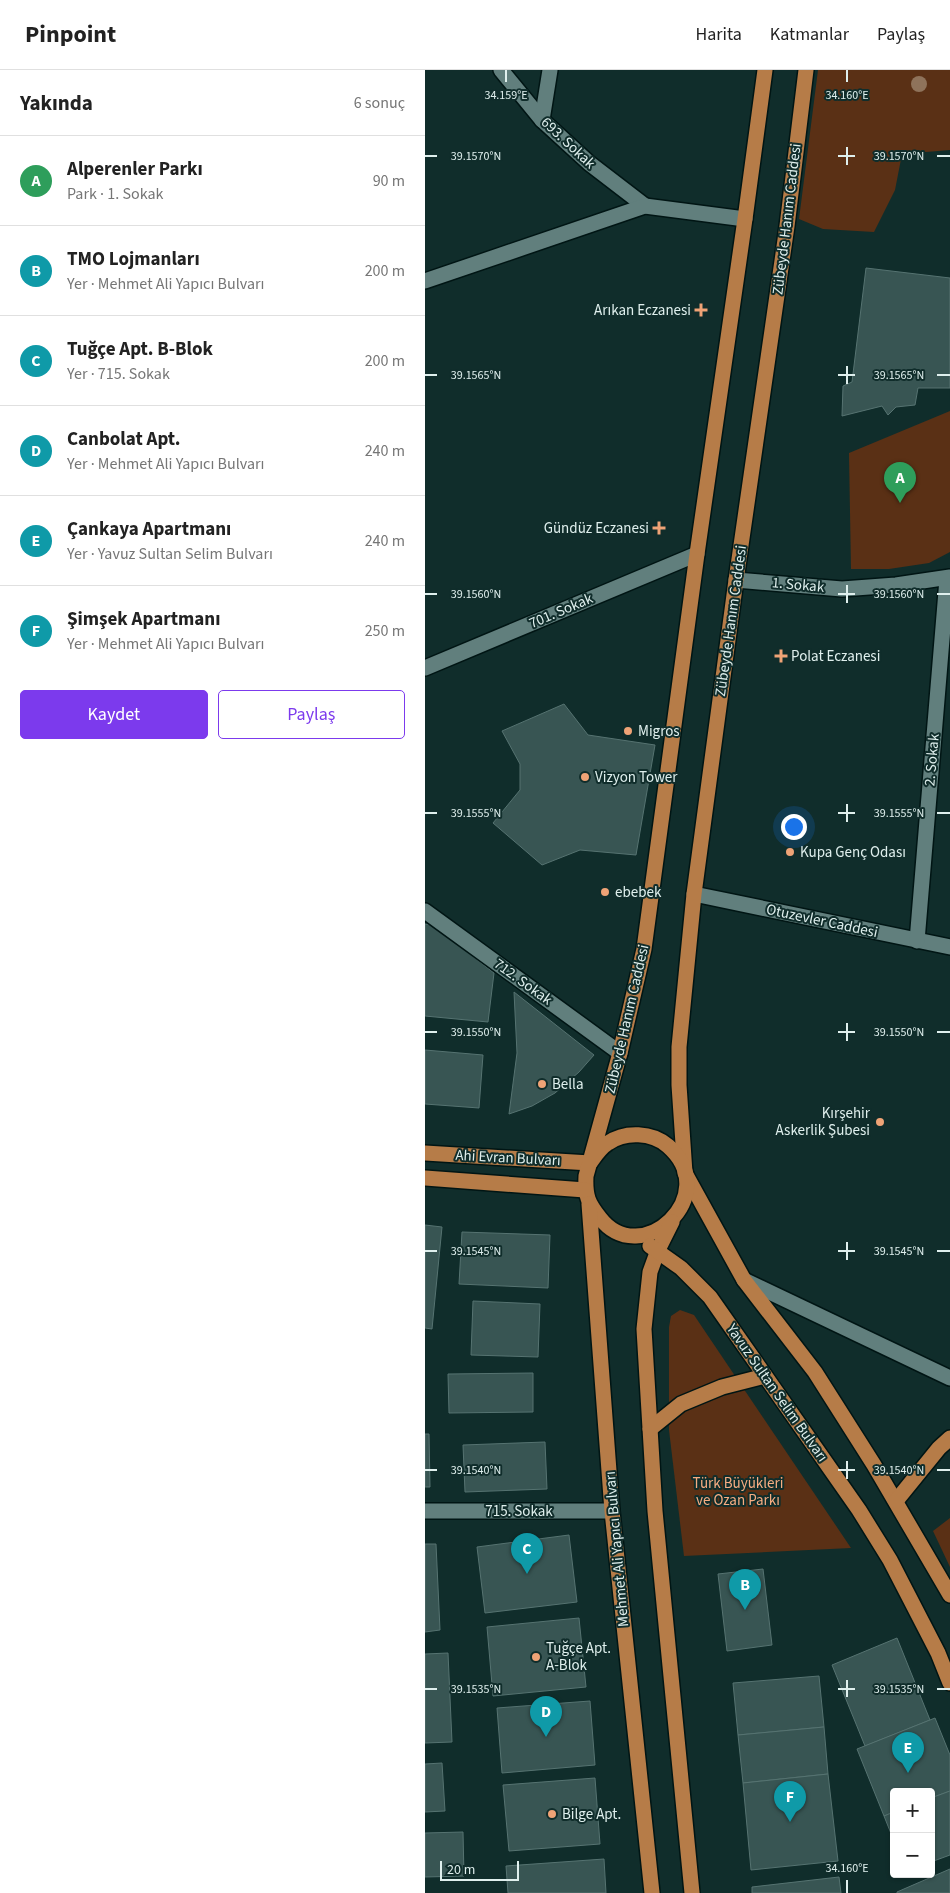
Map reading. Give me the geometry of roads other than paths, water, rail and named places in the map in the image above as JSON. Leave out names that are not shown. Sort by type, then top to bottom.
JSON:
[{"type":"main road","name":"Zübeyde Hanım Caddesi","points":[[590,1163],[620,1053],[644,950],[765,70]]},
{"type":"main road","name":"Zübeyde Hanım Caddesi","points":[[685,1173],[679,1085],[679,1047],[694,894],[736,580],[787,226],[806,70]]},
{"type":"main road","points":[[674,1219],[661,1229],[645,1235],[631,1236],[605,1225],[587,1197],[586,1176],[590,1163],[598,1152],[608,1143],[621,1137],[637,1134],[653,1137],[668,1146],[679,1158],[685,1173],[744,1280],[815,1372],[896,1501],[950,1595]]},
{"type":"main road","name":"Ahi Evran Bulvarı","points":[[425,1153],[590,1163]]},
{"type":"main road","points":[[685,1173],[687,1190],[683,1205],[658,1250],[651,1272],[644,1329],[655,1511],[692,1893]]},
{"type":"main road","name":"Ahi Evran Bulvarı","points":[[425,1178],[587,1197]]},
{"type":"main road","name":"Mehmet Ali Yapıcı Bulvarı","points":[[587,1197],[612,1510],[652,1893]]},
{"type":"main road","name":"Yavuz Sultan Selim Bulvarı","points":[[631,1236],[658,1250],[687,1273],[710,1297],[859,1510],[890,1560],[950,1683]]},
{"type":"main road","points":[[650,1429],[681,1404],[722,1387],[765,1376]]},
{"type":"main road","points":[[896,1501],[939,1448],[950,1438]]},
{"type":"street","name":"693. Sokak","points":[[501,70],[542,120],[589,163],[645,206]]},
{"type":"street","points":[[542,120],[550,70]]},
{"type":"street","points":[[425,281],[645,206],[745,219]]},
{"type":"street","name":"701. Sokak","points":[[425,668],[697,554]]},
{"type":"street","name":"1. Sokak","points":[[736,580],[842,589],[896,585],[949,578]]},
{"type":"street","name":"2. Sokak","points":[[917,941],[949,578]]},
{"type":"street","name":"Otuzevler Caddesi","points":[[694,894],[950,947]]},
{"type":"street","name":"712. Sokak","points":[[425,912],[620,1053]]},
{"type":"street","points":[[744,1280],[950,1378]]},
{"type":"street","name":"715. Sokak","points":[[425,1511],[612,1510]]},
{"type":"place","name":"Arıkan Eczanesi","points":[[701,310]]},
{"type":"place","name":"Alperenler Parkı","points":[[900,503]]},
{"type":"place","name":"Gündüz Eczanesi","points":[[659,528]]},
{"type":"place","name":"Polat Eczanesi","points":[[781,656]]},
{"type":"place","name":"Migros","points":[[628,731]]},
{"type":"place","name":"Vizyon Tower","points":[[585,777]]},
{"type":"place","name":"Kupa Genç Odası","points":[[790,852]]},
{"type":"place","name":"ebebek","points":[[605,892]]},
{"type":"place","name":"Bella","points":[[542,1084]]},
{"type":"place","name":"Kırşehir Askerlik Şubesi","points":[[880,1122]]},
{"type":"place","name":"Tuğçe Apt. B-Blok","points":[[527,1574]]},
{"type":"place","name":"TMO Lojmanları","points":[[745,1610]]},
{"type":"place","name":"Tuğçe Apt. A-Blok","points":[[536,1657]]},
{"type":"place","name":"Canbolat Apt.","points":[[546,1737]]},
{"type":"place","name":"Çankaya Apartmanı","points":[[908,1773]]},
{"type":"place","name":"Bilge Apt.","points":[[552,1814]]},
{"type":"place","name":"Şimşek Apartmanı","points":[[790,1822]]},
{"type":"park label","name":"Türk Büyükleri ve Ozan Parkı","points":[[738,1492]]}]
